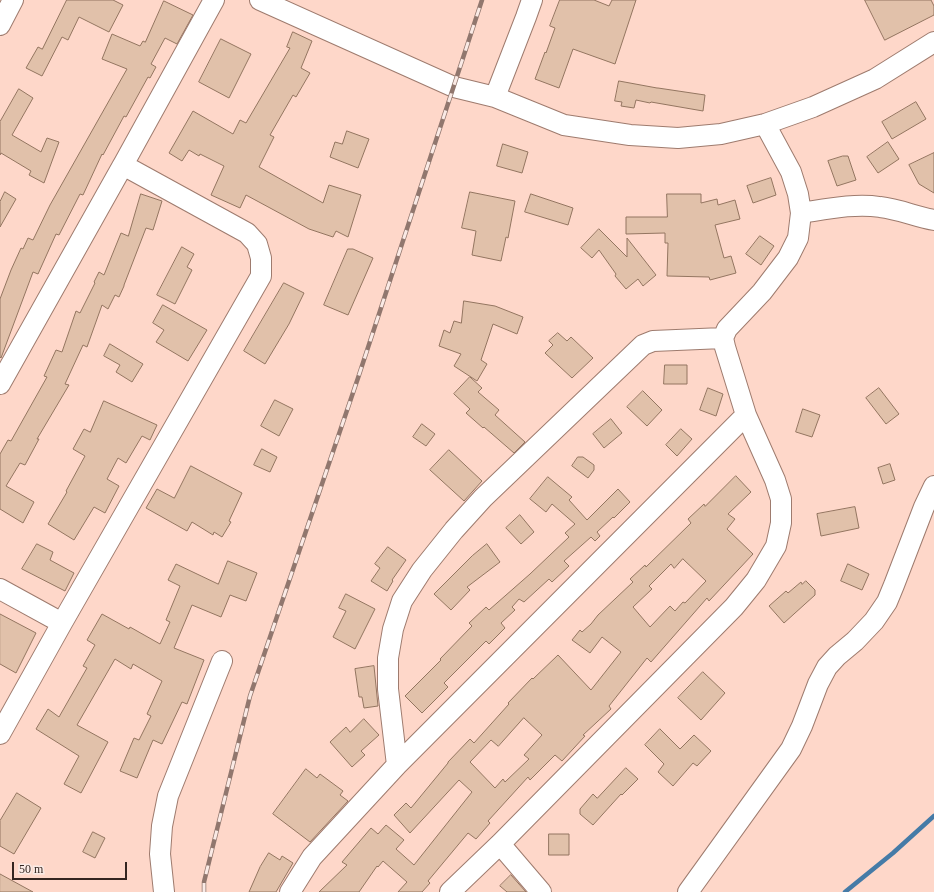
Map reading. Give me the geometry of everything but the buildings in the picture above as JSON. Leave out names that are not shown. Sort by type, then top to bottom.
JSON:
[{"type":"street","points":[[0,25],[14,0]]},
{"type":"street","points":[[0,384],[214,0]]},
{"type":"street","points":[[260,0],[454,87],[495,97],[564,125],[630,135],[678,138],[721,134],[765,124],[813,107],[875,79],[934,42]]},
{"type":"street","points":[[495,97],[532,0]]},
{"type":"street","points":[[450,892],[500,844],[734,607],[756,580],[776,546],[781,523],[780,499],[775,480],[746,415],[723,338],[727,329],[762,292],[788,258],[798,238],[801,213],[798,194],[791,172],[765,124]]},
{"type":"street","points":[[0,734],[62,622],[260,276],[261,258],[257,244],[247,233],[123,165]]},
{"type":"street","points":[[801,213],[842,207],[879,206],[934,220]]},
{"type":"street","points":[[397,765],[388,690],[388,658],[393,629],[402,601],[422,570],[454,530],[483,498],[643,345],[653,341],[723,338]]},
{"type":"street","points":[[290,892],[312,858],[397,765],[746,415]]},
{"type":"street","points":[[688,892],[791,749],[802,726],[818,684],[827,667],[837,656],[855,642],[874,621],[886,602],[924,506],[934,486]]},
{"type":"street","points":[[0,589],[62,622]]},
{"type":"street","points":[[164,892],[160,854],[162,826],[168,796],[222,661]]},
{"type":"street","points":[[500,844],[541,892]]},
{"type":"waterway","points":[[845,892],[893,853],[934,816]]},
{"type":"railway","points":[[204,892],[204,882],[250,696],[358,378],[482,0]]}]
